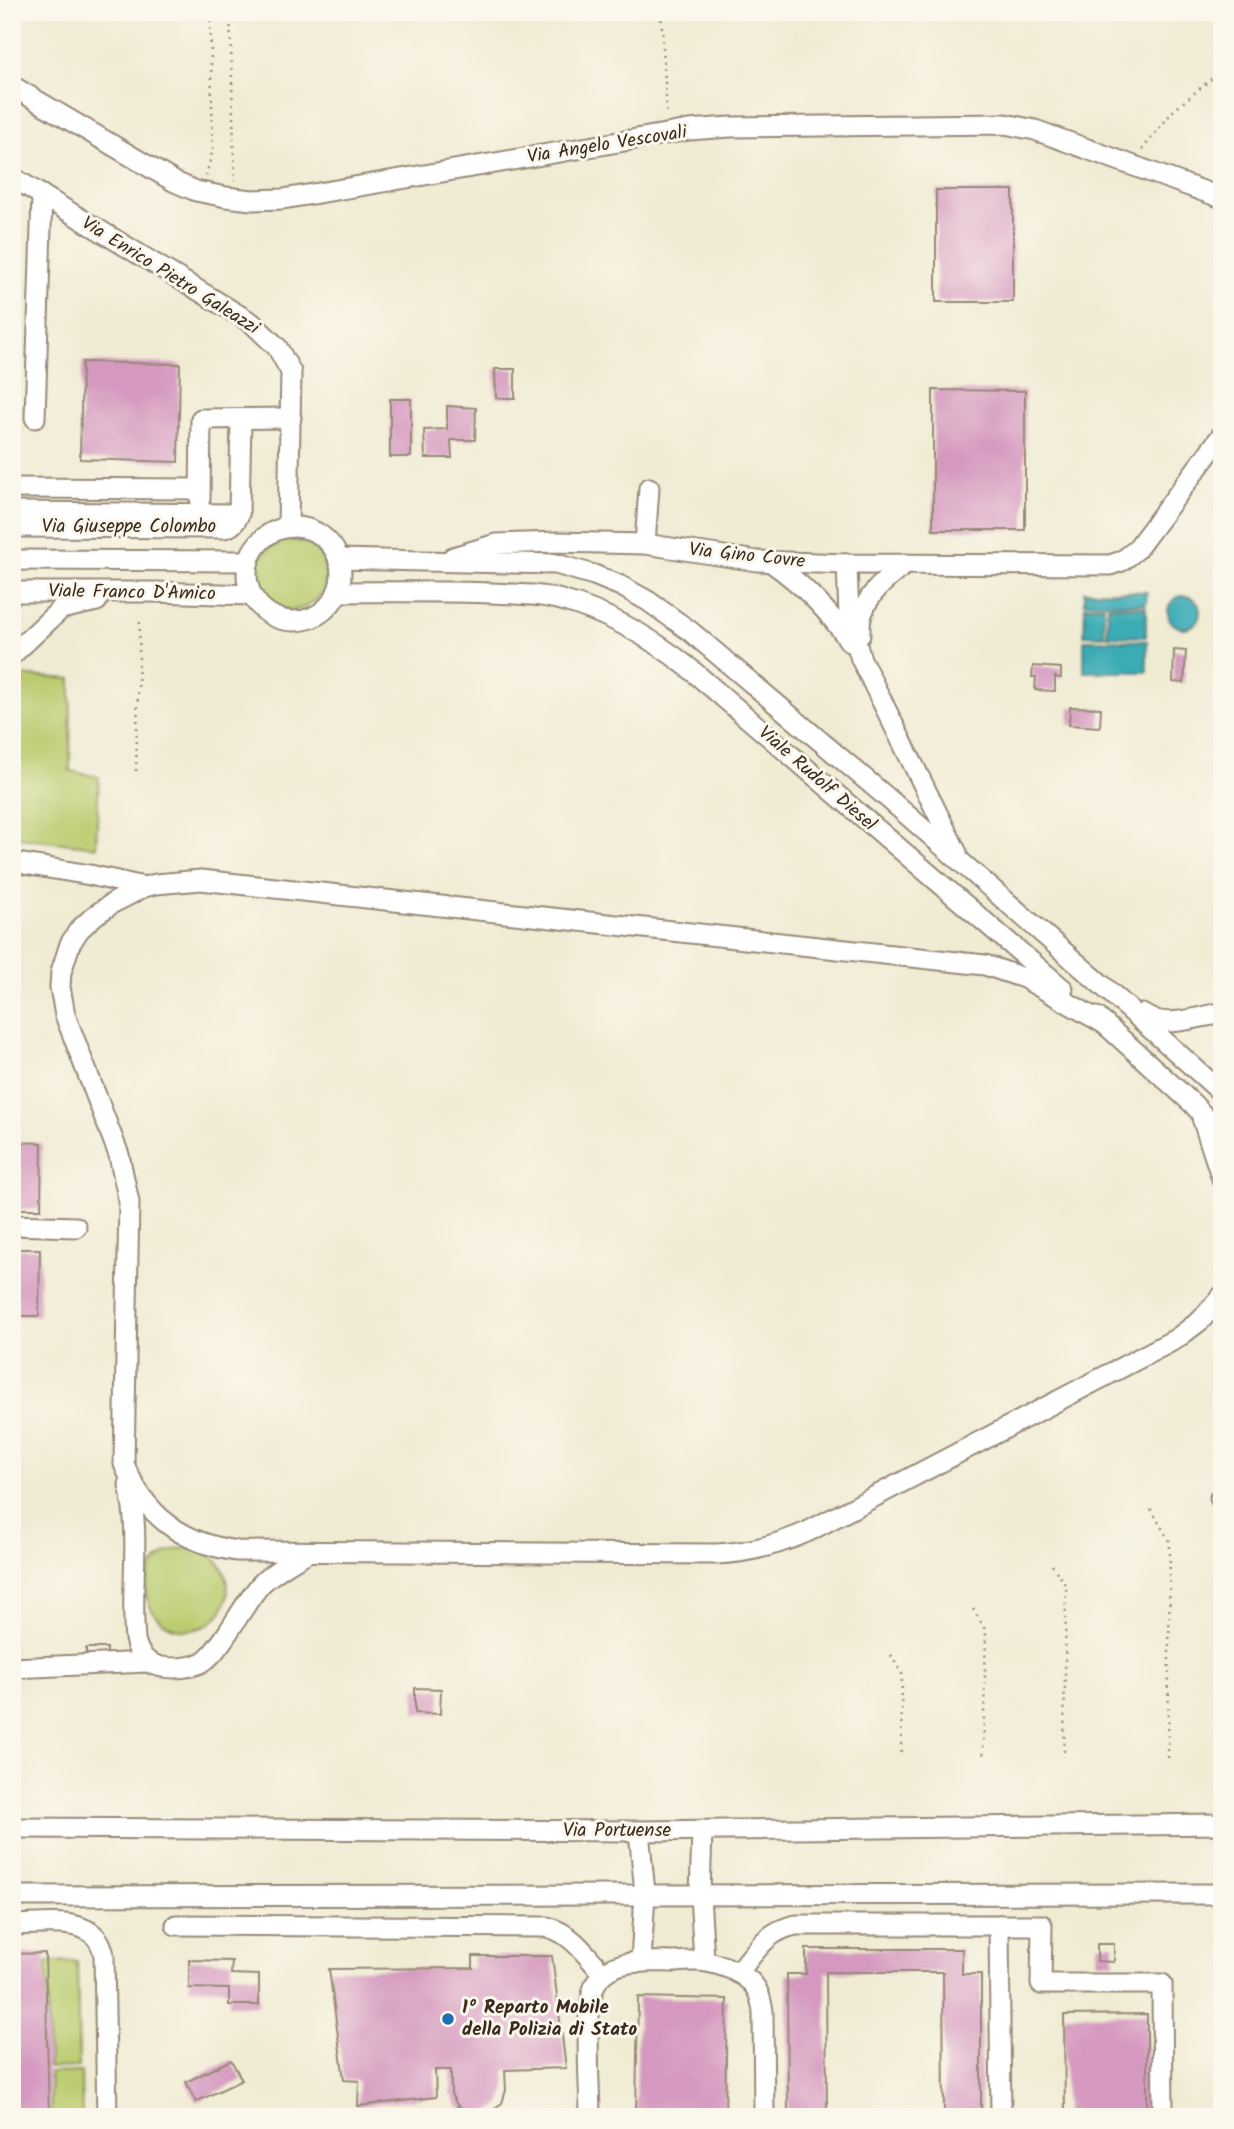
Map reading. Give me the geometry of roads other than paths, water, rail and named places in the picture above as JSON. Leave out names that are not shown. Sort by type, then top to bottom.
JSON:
[{"type":"street","name":"Via Angelo Vescovali","points":[[12,86],[151,169],[197,191],[252,200],[283,199],[668,134],[730,127],[1005,124],[1035,130],[1222,198]]},
{"type":"street","name":"Via Enrico Pietro Galeazzi","points":[[12,177],[252,323],[277,347],[290,372],[288,527]]},
{"type":"street","points":[[35,418],[42,195]]},
{"type":"street","name":"Via Giuseppe Colombo","points":[[200,514],[201,419],[291,418]]},
{"type":"street","name":"Via Giuseppe Colombo","points":[[12,527],[224,528],[234,524],[239,514],[241,419]]},
{"type":"street","name":"Via Gino Covre","points":[[442,561],[507,542],[645,544],[770,562],[1110,565],[1130,555],[1222,435]]},
{"type":"street","points":[[12,488],[200,489]]},
{"type":"street","points":[[47,488],[48,512]]},
{"type":"street","points":[[645,544],[649,488]]},
{"type":"street","name":"Via Giuseppe Colombo","points":[[12,512],[239,514]]},
{"type":"street","points":[[288,527],[304,528],[319,534],[331,545],[338,559],[340,581],[337,592],[329,605],[318,614],[303,620],[273,616],[261,607],[248,584],[248,561],[254,549],[263,538],[288,527]]},
{"type":"street","name":"Viale Rudolf Diesel","points":[[338,559],[555,564],[594,575],[648,601],[702,640],[1111,993],[1222,1093]]},
{"type":"street","name":"Viale Franco D'Amico","points":[[12,560],[248,561]]},
{"type":"street","points":[[770,562],[820,602],[861,659],[962,864]]},
{"type":"street","points":[[847,564],[849,618],[861,659]]},
{"type":"street","points":[[861,659],[859,625],[863,607],[880,585],[906,564]]},
{"type":"street","name":"Viale Rudolf Diesel","points":[[337,592],[455,591],[543,596],[591,610],[640,633],[688,667],[1105,1024],[1200,1111],[1222,1136]]},
{"type":"street","name":"Viale Franco D'Amico","points":[[12,592],[252,595]]},
{"type":"street","points":[[12,655],[61,609],[153,592]]},
{"type":"street","points":[[12,863],[90,875],[144,887]]},
{"type":"street","points":[[148,1662],[139,1653],[135,1639],[135,1521],[124,1464],[129,1202],[119,1156],[65,1015],[60,987],[64,959],[79,930],[113,903],[144,887],[172,881],[201,880],[985,965],[1024,978],[1105,1024]]},
{"type":"street","points":[[1111,993],[1148,1018],[1163,1023],[1222,1013]]},
{"type":"street","points":[[1200,1111],[1222,1179]]},
{"type":"street","points":[[12,1225],[76,1227]]},
{"type":"street","points":[[124,1464],[136,1492],[148,1507],[172,1527],[197,1541],[237,1551],[730,1553],[772,1546],[807,1532],[1176,1339],[1206,1315],[1222,1296]]},
{"type":"street","points":[[12,1668],[148,1662],[170,1668],[202,1662],[214,1652],[241,1610],[264,1581],[306,1553]]},
{"type":"street","name":"Via Portuense","points":[[12,1828],[639,1831],[1222,1824]]},
{"type":"street","points":[[702,1830],[700,1895],[704,1961]]},
{"type":"street","points":[[639,1831],[645,1893],[641,1962]]},
{"type":"street","points":[[12,1896],[1222,1894]]},
{"type":"street","points":[[12,1925],[74,1924],[89,1929],[101,1941],[104,1956],[107,2117]]},
{"type":"street","points":[[176,1925],[547,1927],[569,1937],[603,1973]]},
{"type":"street","points":[[738,1973],[768,1937],[780,1929],[796,1925],[1042,1925],[1041,1984],[1162,1984],[1163,2117]]},
{"type":"street","points":[[999,1925],[1001,2117]]},
{"type":"street","points":[[590,2117],[589,2008],[593,1990],[603,1973],[622,1965],[641,1962],[704,1961],[738,1973],[755,1987],[762,2001],[764,2117]]},
{"type":"water","points":[[1084,591],[1147,592],[1146,604],[1084,603]]},
{"type":"water","points":[[1184,596],[1195,601],[1200,612],[1195,623],[1184,628],[1173,623],[1168,612],[1173,601]]},
{"type":"water","points":[[1085,606],[1104,606],[1104,636],[1084,635]]},
{"type":"water","points":[[1108,606],[1146,607],[1146,637],[1107,636]]},
{"type":"water","points":[[1084,640],[1147,641],[1147,672],[1084,672]]},
{"type":"place","name":"1º Reparto Mobile della Polizia di Stato","points":[[448,2019]]}]
